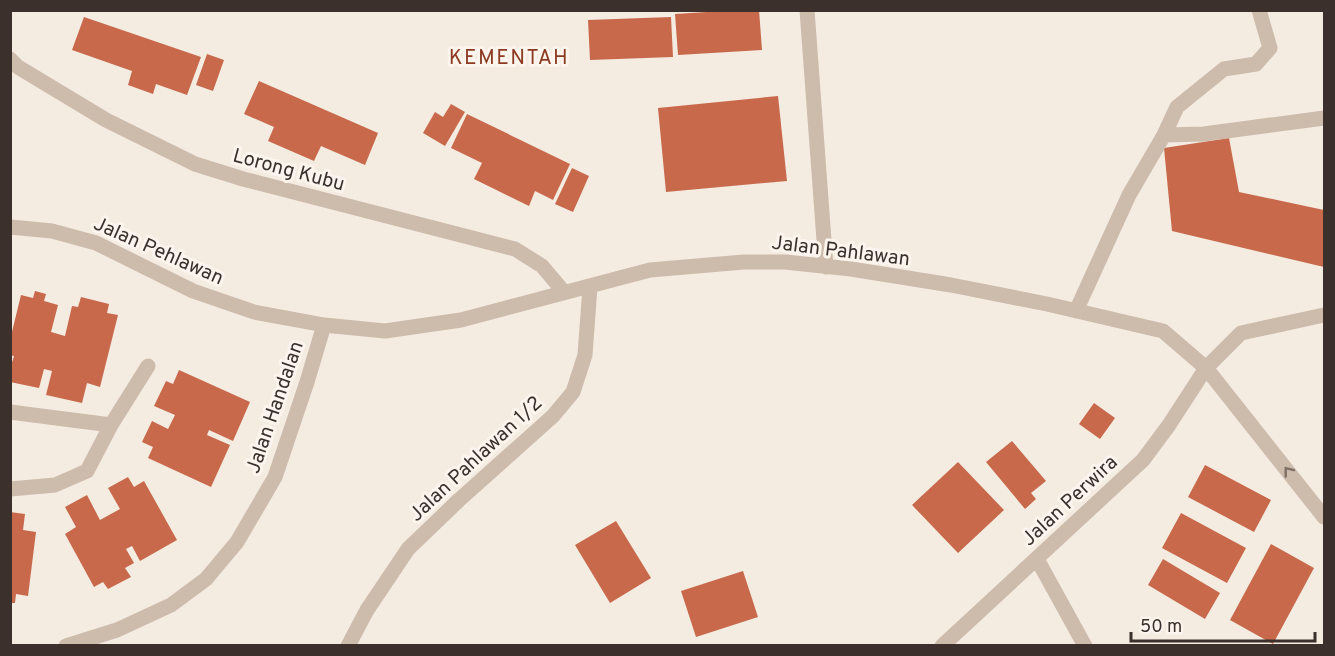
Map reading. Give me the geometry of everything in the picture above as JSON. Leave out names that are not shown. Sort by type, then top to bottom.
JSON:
[{"type":"street","points":[[807,10],[826,267]]},
{"type":"street","points":[[1076,311],[1129,195],[1164,135],[1177,107],[1224,69],[1256,64],[1270,48],[1259,10]]},
{"type":"street","name":"Lorong Kubu","points":[[10,59],[18,67],[106,120],[195,164],[243,179],[515,249],[542,266],[564,292]]},
{"type":"street","points":[[1164,135],[1204,134],[1324,118]]},
{"type":"street","name":"Jalan Pehlawan","points":[[10,227],[52,231],[96,243],[193,291],[254,312],[324,325]]},
{"type":"street","name":"Jalan Pahlawan","points":[[324,325],[385,331],[450,322],[650,270],[744,262],[785,262],[951,285],[1163,331],[1206,368],[1324,517]]},
{"type":"street","name":"Jalan Pahlawan 1/2","points":[[348,645],[367,610],[408,549],[553,416],[573,392],[585,355],[590,287]]},
{"type":"street","points":[[1206,368],[1241,333],[1324,315]]},
{"type":"street","name":"Jalan Handalan","points":[[66,645],[117,630],[171,605],[206,579],[237,542],[275,477],[308,382],[324,325]]},
{"type":"street","points":[[10,489],[55,484],[87,471],[111,425],[148,366]]},
{"type":"street","name":"Jalan Perwira","points":[[942,645],[1143,460],[1206,368]]},
{"type":"street","points":[[10,412],[111,425]]},
{"type":"street","points":[[1037,559],[1085,645]]},
{"type":"building","points":[[759,10],[762,50],[678,55],[675,14]]},
{"type":"building","points":[[84,17],[201,57],[187,95],[156,84],[153,94],[128,85],[132,71],[72,50]]},
{"type":"building","points":[[671,17],[673,57],[590,60],[588,20]]},
{"type":"building","points":[[207,54],[224,60],[213,91],[196,85]]},
{"type":"building","points":[[259,81],[378,133],[365,165],[321,146],[314,161],[268,141],[274,127],[244,114]]},
{"type":"building","points":[[778,96],[787,181],[666,192],[658,108]]},
{"type":"building","points":[[451,104],[465,112],[445,146],[423,133],[435,112],[443,117]]},
{"type":"building","points":[[467,114],[570,164],[553,200],[535,191],[529,206],[474,179],[482,163],[451,148]]},
{"type":"building","points":[[1229,138],[1239,192],[1324,210],[1324,267],[1172,231],[1164,148]]},
{"type":"building","points":[[572,168],[589,176],[573,212],[555,204]]},
{"type":"building","points":[[35,291],[46,294],[44,301],[58,305],[51,332],[65,336],[72,306],[78,307],[81,297],[109,304],[107,313],[118,315],[100,387],[87,383],[82,403],[46,395],[52,371],[44,369],[39,388],[10,382],[10,369],[14,356],[10,355],[10,340],[21,295],[33,298]]},
{"type":"building","points":[[179,370],[250,402],[233,441],[209,430],[207,435],[230,445],[211,487],[148,458],[153,447],[142,442],[152,421],[168,429],[175,415],[154,406],[166,381],[173,384]]},
{"type":"building","points":[[1094,403],[1115,418],[1100,439],[1079,424]]},
{"type":"building","points":[[1012,441],[1046,481],[1031,493],[1036,499],[1025,509],[986,462]]},
{"type":"building","points":[[958,462],[1004,510],[958,553],[912,505]]},
{"type":"building","points":[[1205,465],[1271,500],[1254,532],[1188,497]]},
{"type":"building","points":[[128,477],[134,487],[144,481],[177,540],[140,561],[132,546],[126,549],[134,563],[125,568],[131,577],[108,589],[103,582],[94,587],[65,534],[76,527],[65,507],[87,495],[100,520],[120,509],[108,488]]},
{"type":"building","points":[[10,512],[25,514],[23,530],[36,532],[28,596],[16,594],[15,603],[10,603]]},
{"type":"building","points":[[1181,513],[1246,548],[1227,583],[1162,548]]},
{"type":"building","points":[[616,521],[651,578],[610,603],[575,545]]},
{"type":"building","points":[[1271,544],[1314,568],[1273,644],[1230,620]]},
{"type":"building","points":[[1163,559],[1220,593],[1205,619],[1148,585]]},
{"type":"building","points":[[743,571],[758,617],[696,637],[681,591]]},
{"type":"district","name":"KEMENTAH","points":[[509,57]]}]
